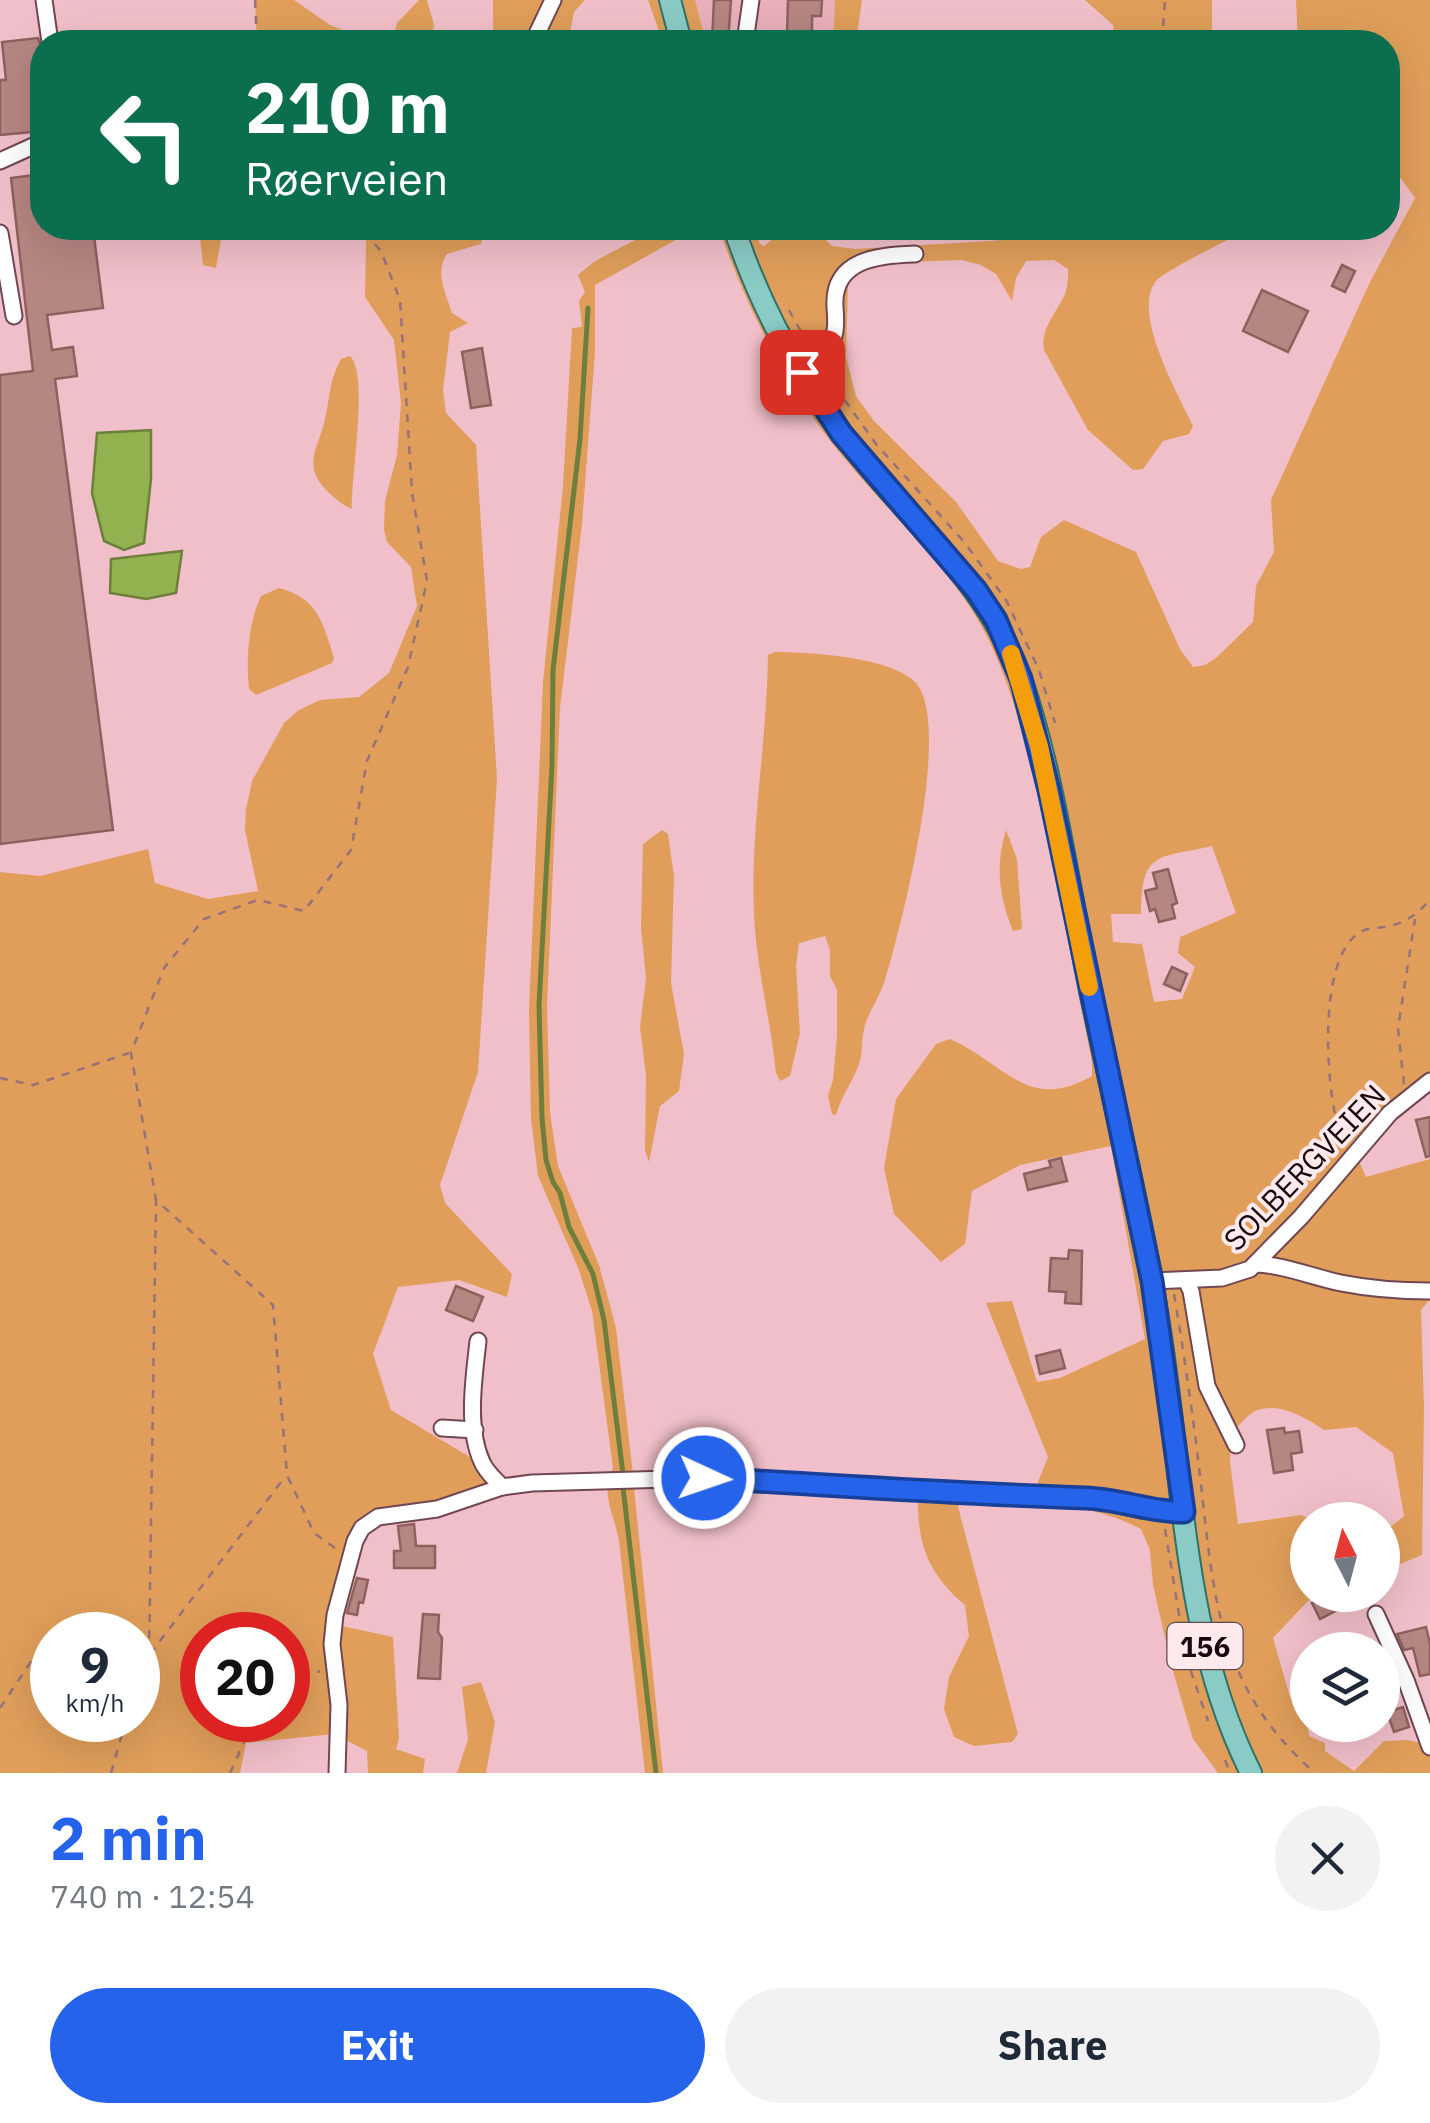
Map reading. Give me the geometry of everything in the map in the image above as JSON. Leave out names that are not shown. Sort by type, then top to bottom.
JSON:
[{"type":"main road","points":[[670,0],[679,30]]},
{"type":"main road","name":"156","points":[[739,240],[761,298],[841,433],[976,590],[996,620],[1013,658],[1039,746],[1152,1281],[1191,1572],[1210,1664],[1251,1773]]},
{"type":"street","points":[[44,0],[48,30]]},
{"type":"street","points":[[539,30],[553,0]]},
{"type":"street","points":[[746,30],[751,0]]},
{"type":"street","points":[[0,161],[30,147]]},
{"type":"street","points":[[0,233],[14,316]]},
{"type":"street","points":[[802,372],[818,360],[833,340],[835,295],[850,268],[868,257],[915,254]]},
{"type":"street","name":"SOLBERGVEIEN","points":[[1152,1281],[1230,1276],[1254,1264],[1301,1217],[1390,1113],[1430,1081]]},
{"type":"street","points":[[1254,1264],[1288,1268],[1345,1284],[1430,1292]]},
{"type":"street","points":[[1186,1280],[1210,1396],[1236,1444]]},
{"type":"street","points":[[478,1341],[475,1430],[482,1462],[502,1488]]},
{"type":"street","points":[[442,1428],[475,1430]]},
{"type":"street","points":[[338,1773],[334,1626],[348,1558],[362,1528],[374,1519],[437,1509],[502,1488],[550,1481],[704,1478],[797,1480],[899,1492],[1087,1498],[1141,1510],[1184,1512]]},
{"type":"street","points":[[1376,1614],[1430,1747]]},
{"type":"path","points":[[255,0],[257,30]]},
{"type":"path","points":[[1163,30],[1164,0]]},
{"type":"path","points":[[150,1612],[156,1200],[131,1053],[164,968],[204,918],[258,900],[304,911],[351,850],[367,761],[408,667],[427,580],[412,492],[400,300],[381,251],[371,240]]},
{"type":"path","points":[[1350,1159],[1334,1122],[1328,1063],[1332,985],[1348,943],[1363,931],[1415,917],[1430,900]]},
{"type":"path","points":[[1406,1100],[1398,1028],[1415,917]]},
{"type":"path","points":[[0,1078],[33,1086],[131,1053]]},
{"type":"path","points":[[156,1200],[273,1306],[286,1474],[314,1533],[348,1558]]},
{"type":"path","points":[[160,1640],[286,1474]]},
{"type":"path","points":[[0,1708],[30,1663]]},
{"type":"path","points":[[310,1675],[335,1664]]},
{"type":"path","points":[[110,1773],[119,1742]]},
{"type":"path","points":[[230,1773],[244,1742]]},
{"type":"shaded area","points":[[255,0],[294,0],[343,30],[256,30]]},
{"type":"shaded area","points":[[419,0],[427,0],[433,30],[395,30]]},
{"type":"shaded area","points":[[493,0],[585,0],[574,12],[570,30],[493,30]]},
{"type":"shaded area","points":[[648,0],[695,0],[703,30],[659,30]]},
{"type":"shaded area","points":[[695,0],[835,0],[834,30],[703,30]]},
{"type":"shaded area","points":[[835,0],[862,0],[858,30],[834,30]]},
{"type":"shaded area","points":[[1085,0],[1212,0],[1212,30],[1114,30],[1113,25]]},
{"type":"shaded area","points":[[1296,0],[1430,0],[1430,1072],[1351,1143],[1366,1177],[1430,1159],[1430,1299],[1421,1310],[1422,1555],[1400,1564],[1400,1519],[1404,1516],[1393,1453],[1356,1427],[1324,1430],[1292,1412],[1264,1408],[1252,1413],[1231,1433],[1230,1462],[1238,1524],[1290,1517],[1290,1612],[1298,1612],[1273,1638],[1290,1697],[1290,1742],[1325,1743],[1325,1751],[1354,1771],[1383,1742],[1407,1740],[1430,1745],[1430,1773],[1218,1773],[1193,1739],[1153,1585],[1150,1550],[1141,1529],[1098,1512],[1030,1502],[960,1501],[958,1507],[1018,1734],[1012,1742],[974,1746],[954,1737],[944,1709],[949,1677],[969,1636],[965,1605],[943,1583],[928,1558],[920,1531],[918,1499],[776,1486],[704,1484],[634,1488],[663,1773],[645,1773],[619,1541],[608,1494],[613,1468],[592,1311],[579,1270],[538,1176],[531,1119],[529,1011],[543,682],[563,486],[572,328],[582,327],[579,301],[585,292],[578,275],[595,261],[635,240],[676,240],[595,285],[595,352],[582,524],[560,708],[547,1005],[550,1113],[558,1166],[599,1265],[616,1328],[633,1474],[749,1473],[1035,1489],[1048,1457],[986,1303],[1012,1301],[1037,1382],[1060,1378],[1145,1339],[1111,1146],[1020,1165],[972,1191],[965,1244],[941,1262],[894,1214],[884,1168],[896,1099],[936,1044],[950,1039],[1033,1087],[1069,1086],[1092,1076],[1069,944],[1027,750],[1004,676],[969,605],[936,561],[844,458],[807,408],[746,298],[723,240],[759,240],[764,246],[771,240],[826,240],[832,246],[855,249],[1002,240],[1228,240],[1162,276],[1150,295],[1153,333],[1193,426],[1189,434],[1163,441],[1143,469],[1133,470],[1088,430],[1044,350],[1047,328],[1068,282],[1068,269],[1054,260],[1026,261],[1016,278],[1012,301],[996,274],[962,260],[872,263],[857,271],[848,285],[846,357],[856,396],[874,421],[956,502],[998,561],[1021,569],[1030,567],[1041,537],[1064,520],[1136,552],[1180,649],[1193,667],[1216,658],[1253,622],[1256,586],[1274,552],[1271,500],[1369,284],[1393,240],[1400,240],[1400,226],[1415,198],[1400,177],[1400,30],[1297,30]],"holes":[[[1212,846],[1236,913],[1180,937],[1178,953],[1195,967],[1182,999],[1154,1002],[1142,944],[1113,942],[1111,914],[1141,914],[1145,878],[1156,861]]]},
{"type":"shaded area","points":[[200,240],[221,240],[216,268],[203,265]]},
{"type":"shaded area","points":[[365,240],[482,240],[481,244],[447,254],[441,268],[452,313],[468,323],[450,332],[443,390],[446,413],[476,445],[497,779],[478,1072],[440,1185],[445,1203],[512,1274],[507,1297],[459,1280],[398,1287],[373,1354],[391,1410],[480,1463],[487,1487],[370,1519],[347,1573],[337,1625],[393,1637],[399,1739],[396,1749],[425,1759],[423,1773],[368,1773],[367,1751],[334,1734],[310,1736],[310,1612],[180,1612],[180,1742],[256,1742],[246,1743],[240,1773],[0,1773],[0,872],[40,876],[148,849],[155,883],[208,899],[258,891],[245,830],[246,809],[252,781],[284,723],[320,700],[359,697],[389,673],[417,606],[411,567],[387,542],[384,530],[401,403],[394,340],[365,297]]},
{"type":"shaded area","points":[[350,356],[356,366],[359,404],[352,509],[327,491],[313,464],[334,375],[341,359]]},
{"type":"shaded area","points":[[151,430],[151,479],[144,543],[124,550],[104,541],[92,493],[97,433]]},
{"type":"shaded area","points":[[182,551],[176,593],[146,599],[110,593],[111,559]]},
{"type":"shaded area","points":[[279,588],[311,605],[334,658],[332,663],[256,695],[249,689],[251,630],[261,596]]},
{"type":"shaded area","points":[[775,652],[849,658],[888,667],[915,682],[926,704],[927,780],[912,873],[885,980],[864,1029],[860,1063],[836,1115],[832,1114],[828,1096],[837,1036],[837,990],[830,976],[830,950],[825,936],[799,943],[796,966],[800,1033],[790,1076],[780,1081],[757,948],[756,827],[768,655]]},
{"type":"shaded area","points":[[662,830],[668,834],[674,876],[671,983],[684,1054],[679,1091],[660,1106],[649,1162],[645,1150],[646,1075],[640,1027],[646,978],[641,928],[643,844]]},
{"type":"shaded area","points":[[1006,830],[1017,859],[1022,929],[1013,931],[1000,881]]},
{"type":"shaded area","points":[[481,1682],[495,1722],[486,1773],[457,1773],[468,1739],[462,1687]]},
{"type":"building","points":[[714,0],[731,0],[729,30],[713,30]]},
{"type":"building","points":[[788,0],[822,0],[821,16],[812,16],[812,30],[787,30]]},
{"type":"building","points":[[30,39],[30,132],[0,135],[0,80],[6,80],[2,42]]},
{"type":"building","points":[[30,176],[30,240],[94,240],[103,308],[47,315],[52,350],[73,347],[77,376],[55,379],[113,830],[0,844],[0,375],[33,371],[11,178]]},
{"type":"building","points":[[1342,265],[1355,271],[1345,292],[1332,286]]},
{"type":"building","points":[[1262,290],[1308,311],[1288,352],[1243,331]]},
{"type":"building","points":[[482,348],[491,405],[471,408],[462,352]]},
{"type":"building","points":[[1168,869],[1177,903],[1172,905],[1175,918],[1159,922],[1155,909],[1150,911],[1145,891],[1157,888],[1153,873]]},
{"type":"building","points":[[1172,967],[1187,974],[1180,991],[1164,984]]},
{"type":"building","points":[[1430,1117],[1430,1156],[1426,1157],[1416,1120]]},
{"type":"building","points":[[1061,1158],[1067,1181],[1028,1190],[1024,1174],[1051,1167],[1049,1161]]},
{"type":"building","points":[[1069,1250],[1082,1251],[1081,1304],[1065,1303],[1066,1292],[1049,1291],[1051,1258],[1068,1259]]},
{"type":"building","points":[[456,1286],[483,1297],[473,1321],[446,1310]]},
{"type":"building","points":[[1060,1350],[1065,1368],[1040,1374],[1036,1356]]},
{"type":"building","points":[[1284,1428],[1285,1433],[1299,1431],[1302,1452],[1291,1454],[1293,1470],[1274,1473],[1267,1430]]},
{"type":"building","points":[[414,1524],[416,1546],[435,1546],[435,1568],[394,1568],[394,1551],[401,1551],[398,1526]]},
{"type":"building","points":[[357,1578],[368,1580],[357,1615],[347,1613]]},
{"type":"building","points":[[423,1614],[439,1615],[440,1679],[418,1678]]},
{"type":"building","points":[[1426,1627],[1430,1674],[1420,1676],[1413,1648],[1404,1650],[1400,1633]]},
{"type":"building","points":[[1403,1707],[1409,1727],[1400,1730]]},
{"type":"waterway","points":[[588,308],[580,439],[553,670],[552,766],[539,1005],[542,1118],[546,1160],[569,1227],[593,1274],[604,1320],[623,1474]]},
{"type":"waterway","points":[[623,1487],[656,1773]]},
{"type":"slow traffic","points":[[1011,654],[1039,746],[1089,987]]},
{"type":"route","points":[[704,1478],[797,1480],[899,1492],[1102,1499],[1141,1510],[1184,1512],[1152,1281],[1049,790],[1021,679],[996,620],[976,590],[841,433],[802,372]]}]
